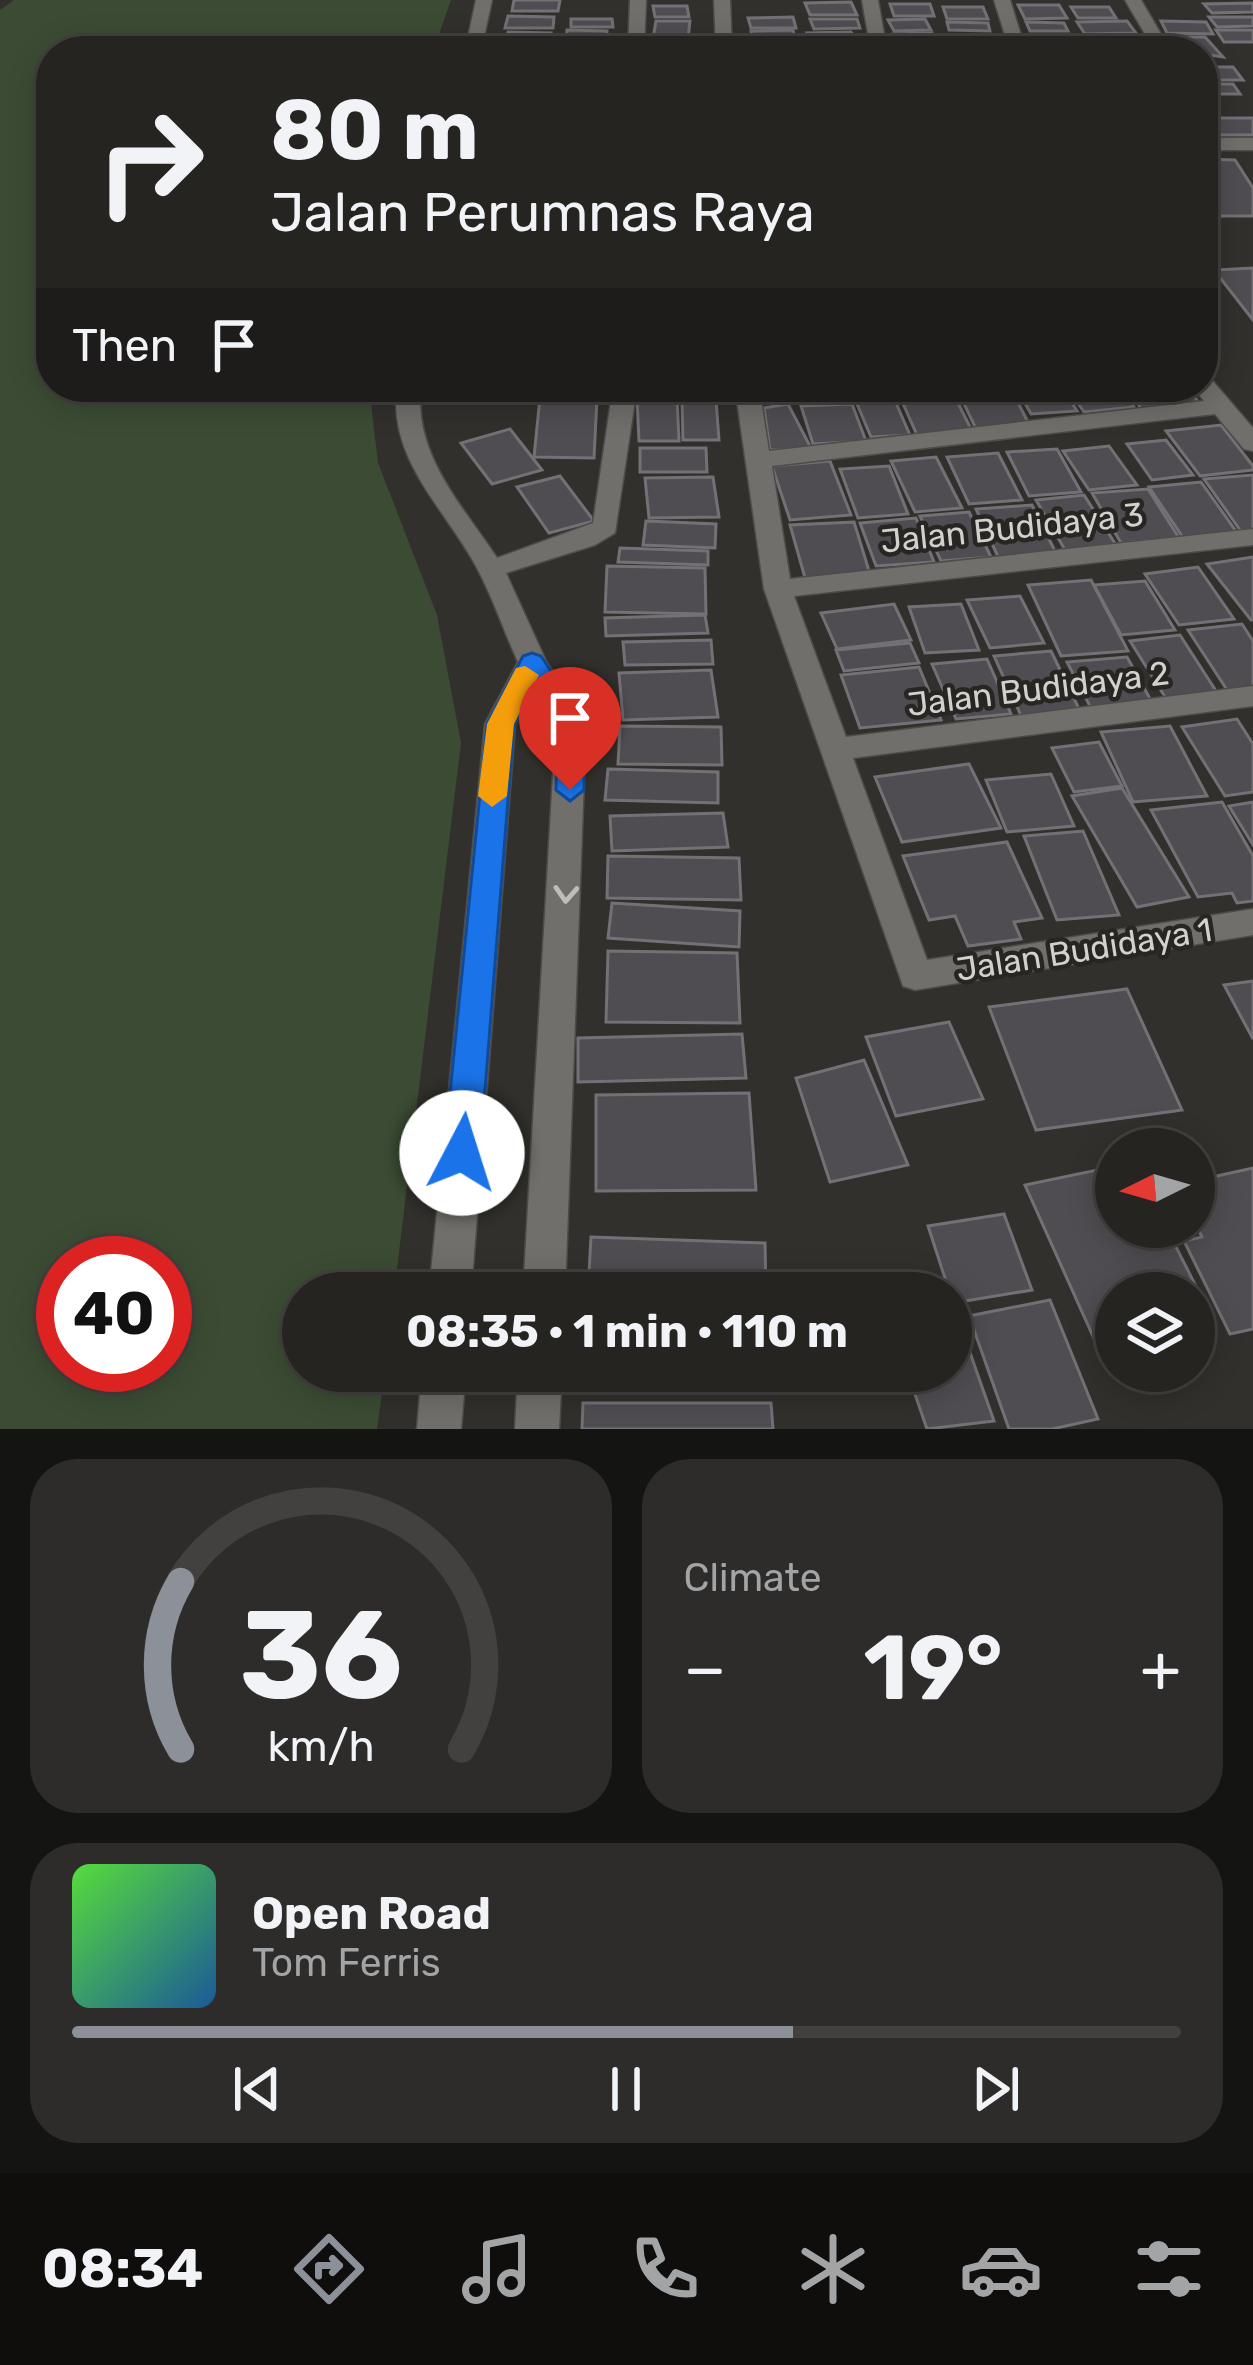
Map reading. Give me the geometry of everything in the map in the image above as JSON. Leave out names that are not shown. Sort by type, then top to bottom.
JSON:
[{"type":"street","points":[[476,36],[484,0]]},
{"type":"street","points":[[637,36],[638,0]]},
{"type":"street","points":[[722,0],[723,36]]},
{"type":"street","points":[[870,0],[876,36]]},
{"type":"street","points":[[1002,0],[1013,36]]},
{"type":"street","points":[[1133,0],[1154,36]]},
{"type":"street","points":[[1218,142],[1253,144]]},
{"type":"street","points":[[407,402],[415,452],[491,568],[532,662],[571,723],[545,1272]]},
{"type":"street","points":[[491,568],[586,539],[606,527],[623,402]]},
{"type":"street","points":[[749,402],[778,589],[833,750]]},
{"type":"street","points":[[1217,402],[1249,434]]},
{"type":"street","points":[[755,460],[1220,406]]},
{"type":"street","name":"Jalan Budidaya 3","points":[[778,589],[1253,537]]},
{"type":"street","points":[[452,1272],[500,724],[532,662]]},
{"type":"street","name":"Jalan Budidaya 2","points":[[833,750],[1253,696]]},
{"type":"street","name":"Jalan Budidaya 1","points":[[833,750],[915,976],[1253,922]]},
{"type":"street","points":[[439,1429],[442,1392]]},
{"type":"street","points":[[537,1429],[539,1392]]},
{"type":"green space","points":[[14,0],[451,0],[438,36],[36,36],[36,402],[371,402],[378,463],[437,615],[461,743],[397,1272],[282,1272],[282,1392],[382,1392],[377,1429],[0,1429],[0,10]]},
{"type":"building","points":[[514,0],[560,0],[558,11],[512,11]]},
{"type":"building","points":[[851,2],[857,15],[810,15],[805,3]]},
{"type":"building","points":[[1253,3],[1253,12],[1212,13],[1204,4]]},
{"type":"building","points":[[890,4],[930,4],[934,16],[894,16]]},
{"type":"building","points":[[1018,5],[1059,5],[1067,18],[1025,19]]},
{"type":"building","points":[[653,6],[687,6],[689,17],[655,17]]},
{"type":"building","points":[[943,7],[983,7],[988,19],[947,19]]},
{"type":"building","points":[[1071,7],[1109,7],[1116,18],[1078,18]]},
{"type":"building","points":[[508,16],[554,17],[553,28],[505,28]]},
{"type":"building","points":[[793,17],[796,28],[751,28],[748,18]]},
{"type":"building","points":[[1209,17],[1253,17],[1253,26],[1217,27]]},
{"type":"building","points":[[571,19],[612,19],[613,27],[571,27]]},
{"type":"building","points":[[810,19],[857,19],[860,28],[814,29]]},
{"type":"building","points":[[925,19],[931,30],[894,31],[888,20]]},
{"type":"building","points":[[656,21],[690,21],[688,36],[653,36]]},
{"type":"building","points":[[1127,21],[1136,33],[1085,34],[1077,22]]},
{"type":"building","points":[[1161,21],[1206,22],[1213,34],[1167,33]]},
{"type":"building","points":[[947,22],[988,23],[990,31],[949,30]]},
{"type":"building","points":[[1026,22],[1064,23],[1068,31],[1030,31]]},
{"type":"building","points":[[567,30],[607,31],[606,36],[566,36]]},
{"type":"building","points":[[793,30],[794,36],[752,36],[751,31]]},
{"type":"building","points":[[1216,30],[1253,30],[1253,42],[1224,42]]},
{"type":"building","points":[[508,32],[551,33],[550,36],[507,36]]},
{"type":"building","points":[[851,32],[853,36],[809,36]]},
{"type":"building","points":[[932,33],[933,36],[894,36]]},
{"type":"building","points":[[1218,67],[1233,67],[1243,80],[1218,80]]},
{"type":"building","points":[[1218,84],[1233,84],[1240,94],[1218,94]]},
{"type":"building","points":[[1218,118],[1253,118],[1253,135],[1218,135]]},
{"type":"building","points":[[1218,159],[1235,160],[1253,188],[1253,216],[1218,216]]},
{"type":"building","points":[[1253,268],[1253,320],[1218,275],[1218,270]]},
{"type":"building","points":[[540,402],[597,402],[594,458],[534,457]]},
{"type":"building","points":[[637,402],[677,402],[679,441],[639,441]]},
{"type":"building","points":[[682,402],[716,402],[719,440],[683,440]]},
{"type":"building","points":[[856,402],[896,402],[910,435],[871,437]]},
{"type":"building","points":[[902,402],[958,402],[972,431],[917,435]]},
{"type":"building","points":[[963,402],[1018,402],[1030,426],[976,429]]},
{"type":"building","points":[[1024,402],[1071,402],[1077,411],[1031,414]]},
{"type":"building","points":[[1077,402],[1130,402],[1134,407],[1084,412]]},
{"type":"building","points":[[1136,402],[1201,405],[1144,412]]},
{"type":"building","points":[[788,404],[812,450],[770,450],[764,408]]},
{"type":"building","points":[[852,404],[866,441],[813,444],[801,406]]},
{"type":"building","points":[[1221,425],[1253,470],[1200,476],[1166,431]]},
{"type":"building","points":[[510,429],[542,470],[492,484],[461,443]]},
{"type":"building","points":[[1166,440],[1193,475],[1152,480],[1127,444]]},
{"type":"building","points":[[1109,446],[1137,485],[1089,490],[1063,451]]},
{"type":"building","points":[[640,448],[706,448],[707,472],[640,472]]},
{"type":"building","points":[[1057,449],[1081,492],[1029,496],[1007,452]]},
{"type":"building","points":[[998,453],[1022,500],[969,504],[947,457]]},
{"type":"building","points":[[936,457],[962,508],[915,512],[891,461]]},
{"type":"building","points":[[830,461],[851,515],[790,520],[772,466]]},
{"type":"building","points":[[889,466],[908,514],[858,518],[840,469]]},
{"type":"building","points":[[1253,475],[1253,536],[1245,537],[1204,479]]},
{"type":"building","points":[[560,476],[594,521],[549,533],[517,487]]},
{"type":"building","points":[[713,477],[719,517],[649,518],[645,478]]},
{"type":"building","points":[[1201,482],[1238,534],[1184,539],[1149,487]]},
{"type":"building","points":[[1148,489],[1179,538],[1121,543],[1092,493]]},
{"type":"building","points":[[1084,495],[1116,545],[1065,550],[1036,500]]},
{"type":"building","points":[[1032,505],[1058,557],[1000,561],[976,509]]},
{"type":"building","points":[[969,512],[991,557],[941,561],[920,516]]},
{"type":"building","points":[[916,518],[934,562],[876,566],[860,523]]},
{"type":"building","points":[[646,521],[716,524],[715,548],[643,545]]},
{"type":"building","points":[[854,522],[870,574],[805,578],[790,525]]},
{"type":"building","points":[[620,548],[708,551],[708,565],[618,562]]},
{"type":"building","points":[[1253,557],[1253,620],[1251,620],[1207,564]]},
{"type":"building","points":[[607,566],[705,568],[706,614],[605,612]]},
{"type":"building","points":[[1198,567],[1234,619],[1179,625],[1145,574]]},
{"type":"building","points":[[1091,580],[1128,651],[1061,656],[1028,585]]},
{"type":"building","points":[[1145,581],[1175,630],[1121,635],[1094,585]]},
{"type":"building","points":[[1020,596],[1044,643],[990,648],[967,600]]},
{"type":"building","points":[[894,604],[911,640],[837,649],[821,613]]},
{"type":"building","points":[[961,604],[979,650],[925,653],[909,607]]},
{"type":"building","points":[[705,615],[708,633],[606,636],[605,618]]},
{"type":"building","points":[[1242,624],[1253,641],[1253,687],[1227,690],[1188,630]]},
{"type":"building","points":[[1180,635],[1218,694],[1167,700],[1130,641]]},
{"type":"building","points":[[711,640],[713,664],[625,665],[623,642]]},
{"type":"building","points":[[910,643],[919,663],[844,671],[836,650]]},
{"type":"building","points":[[1051,651],[1082,715],[1023,720],[994,656]]},
{"type":"building","points":[[1127,657],[1154,706],[1093,712],[1067,662]]},
{"type":"building","points":[[987,659],[1011,714],[956,719],[932,664]]},
{"type":"building","points":[[919,667],[941,720],[860,728],[841,675]]},
{"type":"building","points":[[711,670],[718,717],[623,720],[619,673]]},
{"type":"building","points":[[1237,719],[1253,744],[1253,792],[1225,796],[1182,727]]},
{"type":"building","points":[[620,726],[721,727],[722,765],[618,764]]},
{"type":"building","points":[[1170,726],[1207,796],[1133,802],[1101,732]]},
{"type":"building","points":[[1099,742],[1122,786],[1074,792],[1052,748]]},
{"type":"building","points":[[969,764],[1001,828],[902,842],[875,777]]},
{"type":"building","points":[[608,769],[718,772],[718,803],[605,800]]},
{"type":"building","points":[[1051,774],[1074,826],[1007,832],[986,780]]},
{"type":"building","points":[[1122,788],[1189,897],[1137,907],[1072,796]]},
{"type":"building","points":[[1222,802],[1253,856],[1253,901],[1237,903],[1232,893],[1198,897],[1151,810]]},
{"type":"building","points":[[1253,802],[1253,845],[1229,806]]},
{"type":"building","points":[[723,813],[728,847],[612,851],[610,816]]},
{"type":"building","points":[[1083,831],[1119,915],[1057,920],[1024,836]]},
{"type":"building","points":[[1007,842],[1042,918],[1014,922],[1021,939],[968,946],[955,916],[929,920],[903,856]]},
{"type":"building","points":[[608,856],[739,858],[741,900],[607,898]]},
{"type":"building","points":[[612,903],[740,911],[739,947],[608,938]]},
{"type":"building","points":[[608,951],[737,953],[740,1023],[606,1022]]},
{"type":"building","points":[[1253,981],[1253,1039],[1224,985]]},
{"type":"building","points":[[1127,989],[1182,1110],[1036,1130],[989,1007]]},
{"type":"building","points":[[949,1022],[983,1099],[896,1116],[866,1037]]},
{"type":"building","points":[[742,1034],[746,1078],[578,1082],[578,1038]]},
{"type":"building","points":[[864,1060],[908,1165],[830,1182],[796,1078]]},
{"type":"building","points":[[749,1093],[756,1190],[596,1191],[596,1095]]},
{"type":"building","points":[[1253,1168],[1253,1329],[1230,1334],[1215,1304],[1215,1272],[1199,1272],[1187,1248],[1215,1248],[1215,1176]]},
{"type":"building","points":[[1095,1170],[1095,1248],[1177,1248],[1189,1272],[1095,1272],[1095,1341],[1025,1185]]},
{"type":"building","points":[[1004,1214],[1032,1290],[972,1300],[972,1272],[943,1272],[928,1226]]},
{"type":"building","points":[[591,1237],[765,1243],[766,1272],[589,1272]]},
{"type":"building","points":[[1050,1300],[1098,1419],[1052,1429],[1009,1429],[972,1315]]},
{"type":"building","points":[[972,1358],[994,1421],[927,1429],[914,1392],[972,1392]]},
{"type":"building","points":[[583,1403],[771,1403],[773,1429],[582,1429]]},
{"type":"slow traffic","points":[[492,796],[500,724],[525,675]]},
{"type":"route","points":[[462,1153],[500,724],[532,662],[571,723],[570,790]]}]
